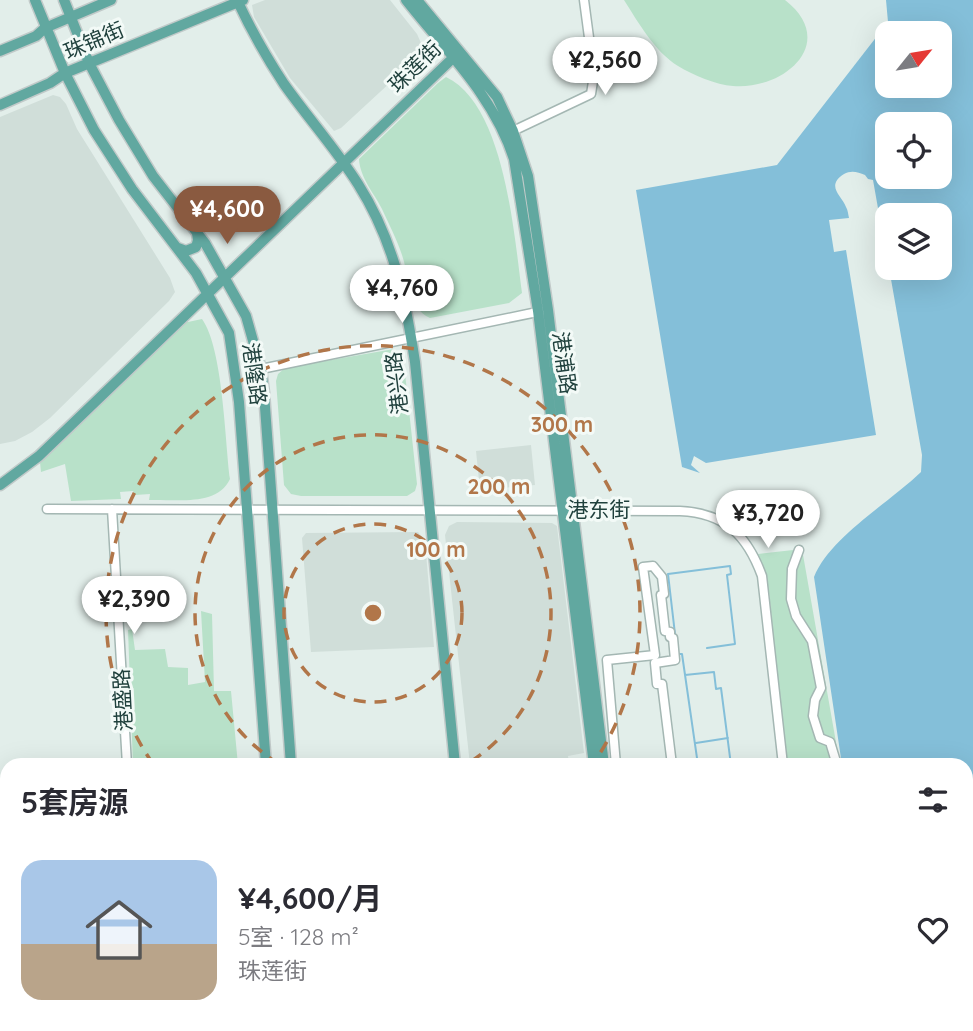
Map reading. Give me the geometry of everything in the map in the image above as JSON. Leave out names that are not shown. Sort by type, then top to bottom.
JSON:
[{"type":"main road","name":"港隆路","points":[[35,0],[65,74],[89,120],[120,171],[178,248],[229,333],[239,402],[265,758]]},
{"type":"main road","name":"港隆路","points":[[64,0],[89,63],[136,149],[209,250],[246,316],[261,369],[291,758]]},
{"type":"main road","name":"珠锦街","points":[[0,51],[110,0]]},
{"type":"main road","name":"港浦路","points":[[406,0],[496,97],[513,131],[528,176],[543,310],[603,758]]},
{"type":"main road","name":"港浦路","points":[[417,0],[484,96],[506,135],[518,179],[543,310]]},
{"type":"main road","name":"珠锦街","points":[[0,105],[89,63],[239,1]]},
{"type":"main road","name":"港兴路","points":[[239,1],[284,83],[359,186],[389,247],[407,307],[454,758]]},
{"type":"main road","name":"珠莲街","points":[[0,477],[35,451],[206,291],[453,53]]},
{"type":"main road","points":[[178,248],[186,251],[196,247],[197,233]]},
{"type":"main road","name":"珠莲街","points":[[0,485],[30,464],[206,291]]},
{"type":"main road","name":"港浦路","points":[[569,510],[593,758]]},
{"type":"street","points":[[513,131],[591,94],[594,75],[584,0]]},
{"type":"street","points":[[261,369],[543,310]]},
{"type":"street","name":"港东街","points":[[47,509],[569,510],[696,512],[711,516],[726,524],[742,538],[754,555],[762,576],[782,758]]},
{"type":"street","name":"港盛路","points":[[112,509],[127,758]]},
{"type":"street","points":[[799,550],[792,569],[791,599],[796,616],[813,641],[821,688],[813,709],[814,726],[820,738],[830,743],[835,758]]},
{"type":"street","points":[[615,758],[607,660],[655,656],[643,567],[653,566],[662,577],[665,631],[670,632],[670,637],[673,638],[676,660],[654,663],[657,684],[662,684],[664,694],[671,758]]},
{"type":"shaded area","points":[[265,0],[390,0],[417,34],[421,43],[419,56],[341,128],[334,131],[290,78],[254,17],[252,5]]},
{"type":"shaded area","points":[[53,95],[60,97],[66,104],[77,129],[170,278],[175,292],[50,418],[15,441],[0,444],[0,117]]},
{"type":"shaded area","points":[[531,445],[535,485],[480,490],[476,451]]},
{"type":"shaded area","points":[[457,522],[552,523],[557,526],[584,753],[568,758],[469,758],[445,535],[449,526]]},
{"type":"shaded area","points":[[418,532],[425,541],[434,647],[311,652],[302,538],[306,533]]},
{"type":"green space","points":[[624,0],[785,0],[800,16],[807,32],[806,47],[799,60],[787,72],[771,80],[752,85],[719,84],[678,66],[662,53]]},
{"type":"green space","points":[[446,77],[466,92],[482,114],[494,142],[510,207],[522,293],[509,303],[430,318],[423,314],[413,299],[400,249],[365,179],[359,159]]},
{"type":"green space","points":[[202,319],[215,351],[219,372],[230,479],[224,488],[206,498],[194,500],[149,500],[150,494],[135,495],[133,491],[120,492],[121,499],[71,501],[65,464],[41,472],[40,462],[183,320],[188,322]]},
{"type":"green space","points":[[394,349],[401,354],[404,364],[417,484],[415,491],[407,496],[291,494],[284,485],[276,381],[278,374],[285,368]]},
{"type":"green space","points":[[802,549],[839,758],[785,758],[769,592],[758,554]]},
{"type":"green space","points":[[201,611],[212,614],[214,691],[231,691],[237,758],[133,758],[128,630],[132,629],[135,650],[165,649],[168,667],[188,668],[188,685],[205,682]]},
{"type":"water","points":[[886,0],[973,0],[973,758],[841,758],[814,577],[822,562],[846,534],[921,472],[922,455],[891,280],[952,280],[952,203],[877,203],[873,180],[857,172],[844,174],[836,183],[836,191],[847,208],[849,218],[829,220],[834,252],[846,250],[876,435],[706,463],[694,456],[691,465],[700,473],[682,467],[636,190],[777,165],[875,39],[875,98],[952,98],[952,21],[888,21]]},
{"type":"waterway","points":[[675,634],[668,574],[730,566],[731,574],[727,575],[735,644],[707,648]]},
{"type":"waterway","points":[[677,654],[682,654],[697,758]]},
{"type":"waterway","points":[[685,675],[714,672],[716,689],[721,688],[730,758]]},
{"type":"waterway","points":[[696,743],[728,738]]}]
